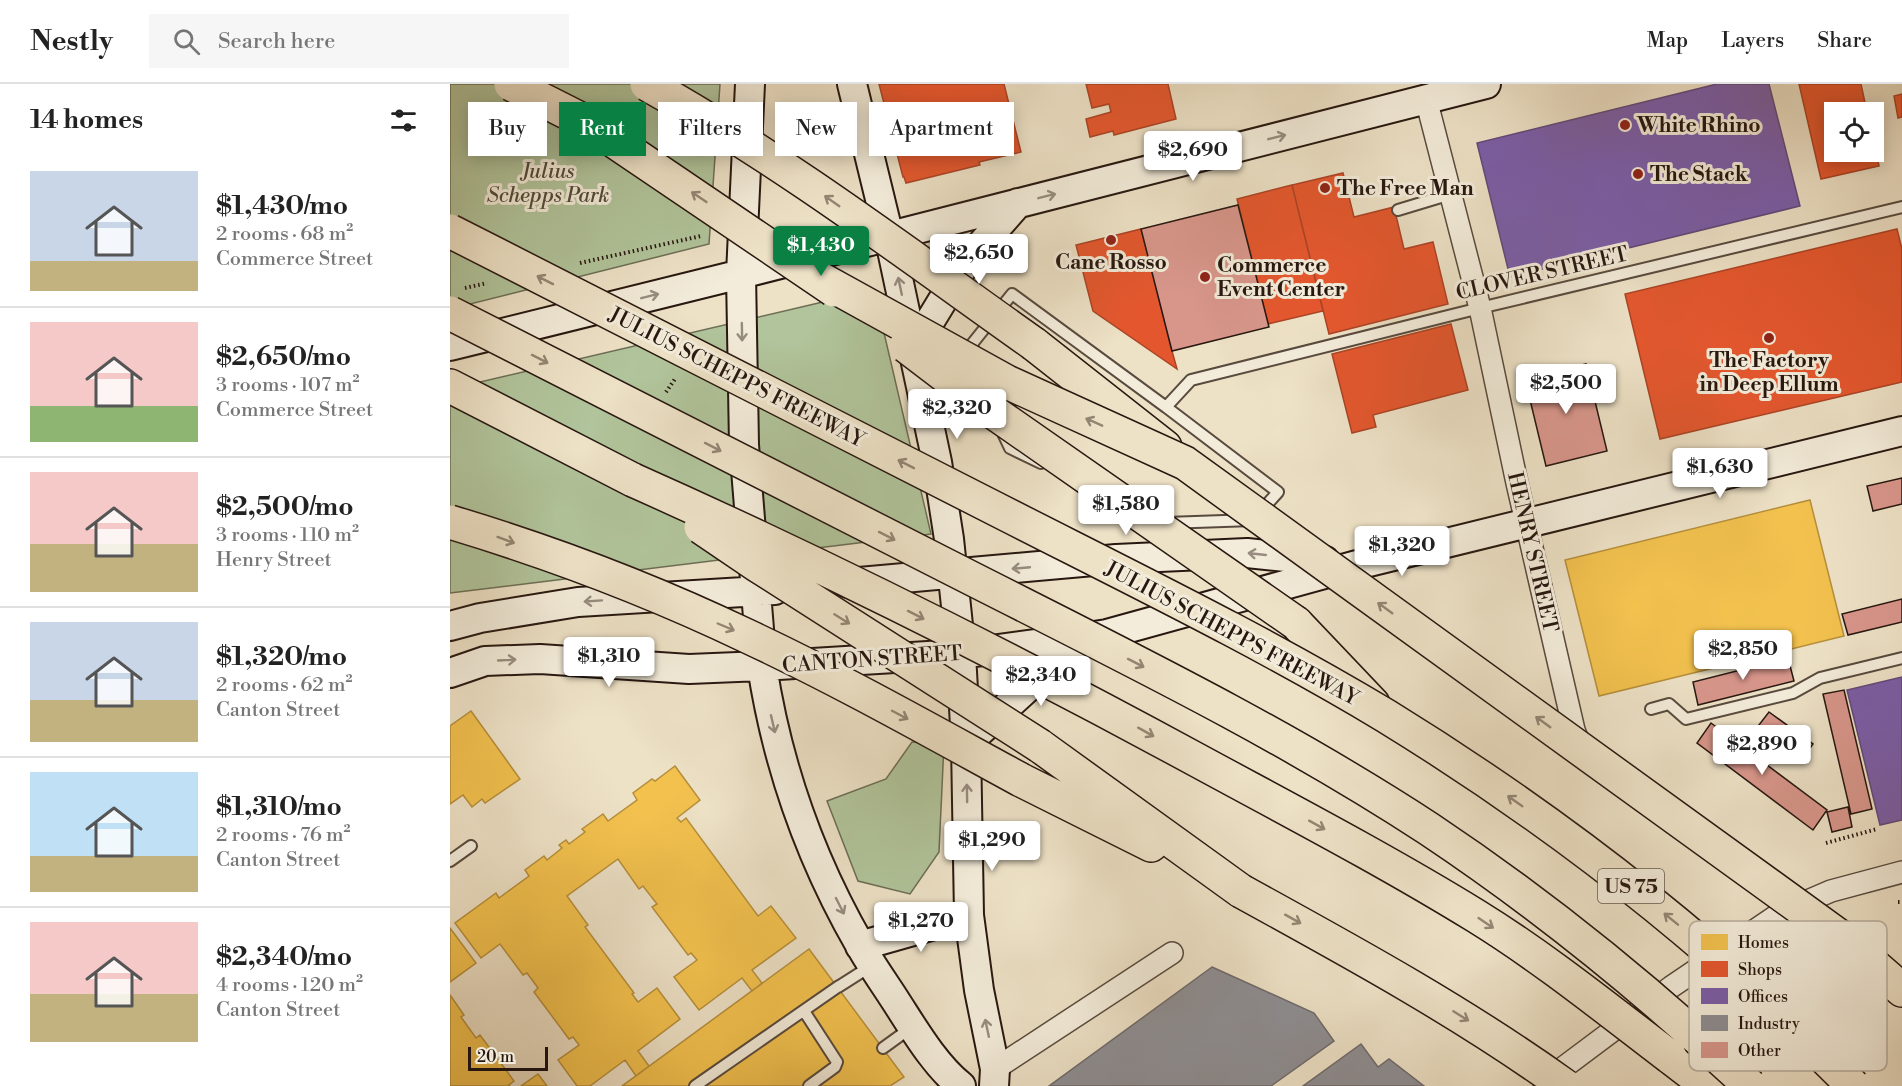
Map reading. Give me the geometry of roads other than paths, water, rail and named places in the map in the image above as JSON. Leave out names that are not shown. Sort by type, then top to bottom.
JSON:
[{"type":"highway","points":[[512,84],[586,123],[817,277],[986,407],[1296,623],[1385,716]]},
{"type":"highway","points":[[647,84],[700,114],[793,173],[1035,344],[1185,463],[1818,921]]},
{"type":"highway","name":"JULIUS SCHEPPS FREEWAY","points":[[450,231],[1304,669],[1385,716],[1508,795],[1624,881],[1689,935]]},
{"type":"highway","points":[[817,277],[1007,382],[1185,463]]},
{"type":"highway","points":[[450,313],[1104,646],[1343,776],[1427,828],[1549,914],[1689,1031]]},
{"type":"highway","points":[[450,386],[633,480],[770,541],[1092,703],[1380,860],[1488,924],[1581,988],[1708,1086]]},
{"type":"highway","points":[[633,480],[757,566],[1040,746],[1241,891]]},
{"type":"highway","points":[[450,522],[618,580],[747,636],[874,700],[1022,780],[1241,891],[1396,976],[1513,1048],[1565,1086]]},
{"type":"highway","points":[[1887,971],[1902,982]]},
{"type":"highway","points":[[1887,977],[1902,990]]},
{"type":"highway","points":[[1734,1071],[1750,1086]]},
{"type":"highway","name":"JULIUS SCHEPPS FREEWAY","points":[[1837,1071],[1853,1086]]},
{"type":"main road","points":[[852,84],[889,236],[938,462],[961,654],[966,744],[969,915],[979,990],[995,1078]]},
{"type":"main road","points":[[450,346],[1486,84]]},
{"type":"main road","points":[[749,90],[741,274],[744,445],[762,666],[767,697],[780,753],[798,810],[836,900],[866,955],[913,1027],[951,1078],[961,1086]]},
{"type":"main road","points":[[913,349],[966,262],[1018,203]]},
{"type":"main road","name":"CANTON STREET","points":[[450,672],[485,661],[540,659],[689,669],[762,666],[961,654],[1087,637],[1526,522],[1902,431]]},
{"type":"main road","points":[[938,462],[969,503],[996,526],[1039,547],[1116,559]]},
{"type":"main road","name":"CANTON STREET","points":[[450,626],[480,618],[578,602],[756,592],[1116,559],[1247,553],[1357,565]]},
{"type":"main road","points":[[966,744],[1049,668],[1087,637]]},
{"type":"main road","points":[[866,955],[969,915]]},
{"type":"street","name":"HENRY STREET","points":[[1426,99],[1480,308],[1574,730],[1586,765],[1605,786],[1782,912]]},
{"type":"street","points":[[1769,921],[1803,901],[1902,872]]},
{"type":"street","points":[[995,1078],[1172,952]]},
{"type":"street","points":[[1539,1086],[1689,975]]},
{"type":"lane","points":[[1398,210],[1451,194]]},
{"type":"lane","name":"CLOVER STREET","points":[[1166,407],[1191,380],[1902,207]]},
{"type":"lane","points":[[1012,294],[1166,407],[1278,492],[1253,520],[1165,523],[1010,448],[982,386],[972,344],[1012,294]]},
{"type":"lane","points":[[1651,709],[1669,704],[1686,719],[1793,693],[1820,678],[1902,657]]},
{"type":"lane","points":[[450,861],[471,846]]},
{"type":"lane","points":[[694,1086],[839,986],[866,955]]},
{"type":"lane","points":[[804,1011],[837,1062],[835,1067],[810,1086]]},
{"type":"lane","points":[[883,1048],[913,1027]]},
{"type":"place","name":"White Rhino","points":[[1625,125]]},
{"type":"place","name":"The Stack","points":[[1638,174]]},
{"type":"place","name":"The Free Man","points":[[1325,188]]},
{"type":"place","name":"Cane Rosso","points":[[1111,240]]},
{"type":"place","name":"Commerce Event Center","points":[[1205,277]]},
{"type":"place","name":"The Factory in Deep Ellum","points":[[1769,338]]},
{"type":"park label","name":"Julius Schepps Park","points":[[548,183]]}]
